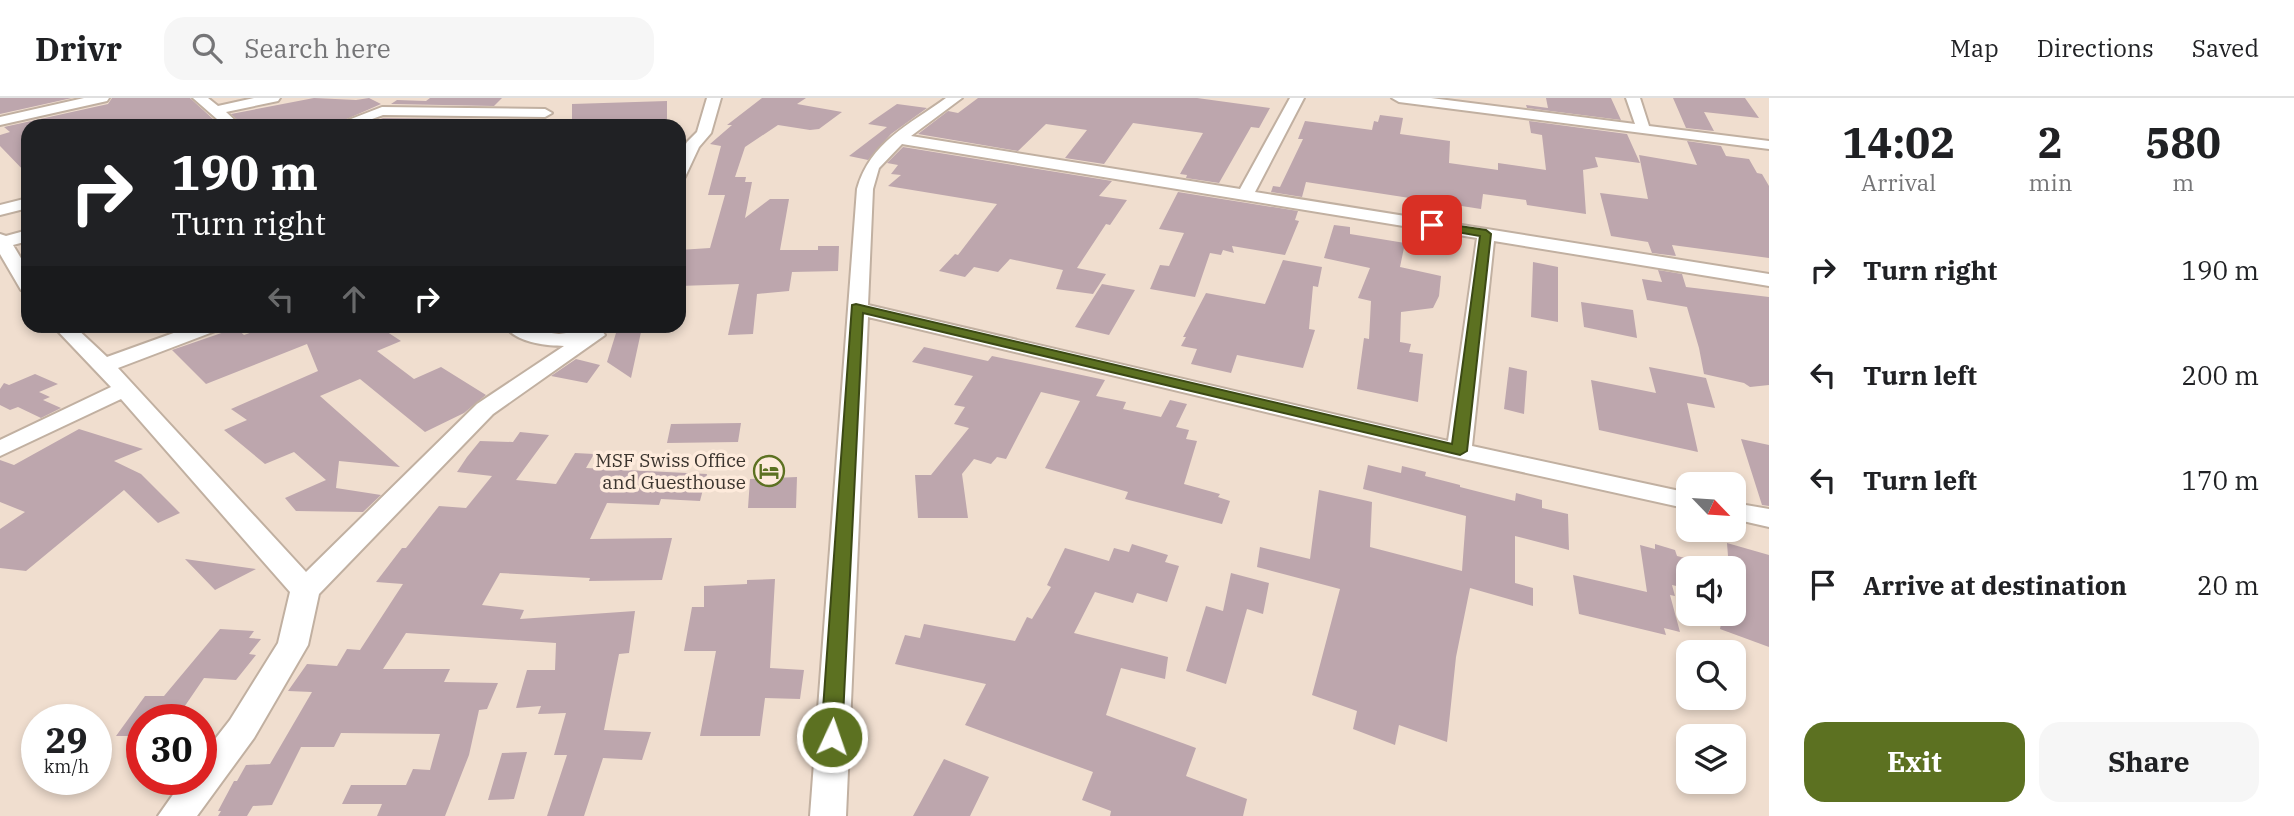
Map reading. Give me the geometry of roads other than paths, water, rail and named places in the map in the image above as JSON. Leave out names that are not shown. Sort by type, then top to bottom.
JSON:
[{"type":"street","points":[[0,121],[102,98]]},
{"type":"street","points":[[200,98],[227,119]]},
{"type":"street","points":[[217,110],[273,98]]},
{"type":"street","points":[[543,119],[550,98]]},
{"type":"street","points":[[686,158],[692,145],[705,133],[714,98]]},
{"type":"street","points":[[1246,194],[1297,98]]},
{"type":"street","points":[[1399,98],[1768,146]]},
{"type":"street","points":[[1633,98],[1643,128]]},
{"type":"street","points":[[828,816],[865,189],[871,168],[947,99]]},
{"type":"street","points":[[360,119],[382,111],[525,119]]},
{"type":"street","points":[[900,139],[1769,280]]},
{"type":"street","points":[[0,210],[21,205]]},
{"type":"street","points":[[1460,451],[1486,234]]},
{"type":"street","points":[[21,236],[0,241],[21,275]]},
{"type":"street","points":[[856,308],[1460,451],[1676,498]]},
{"type":"street","points":[[70,333],[104,366],[305,590]]},
{"type":"street","points":[[104,366],[192,333]]},
{"type":"street","points":[[525,333],[569,341],[588,333]]},
{"type":"street","points":[[176,816],[242,729],[293,645],[305,590],[485,408],[591,333]]},
{"type":"street","points":[[0,449],[124,389]]},
{"type":"street","points":[[1746,514],[1769,519]]},
{"type":"place","name":"MSF Swiss Office and Guesthouse","points":[[769,471]]}]
